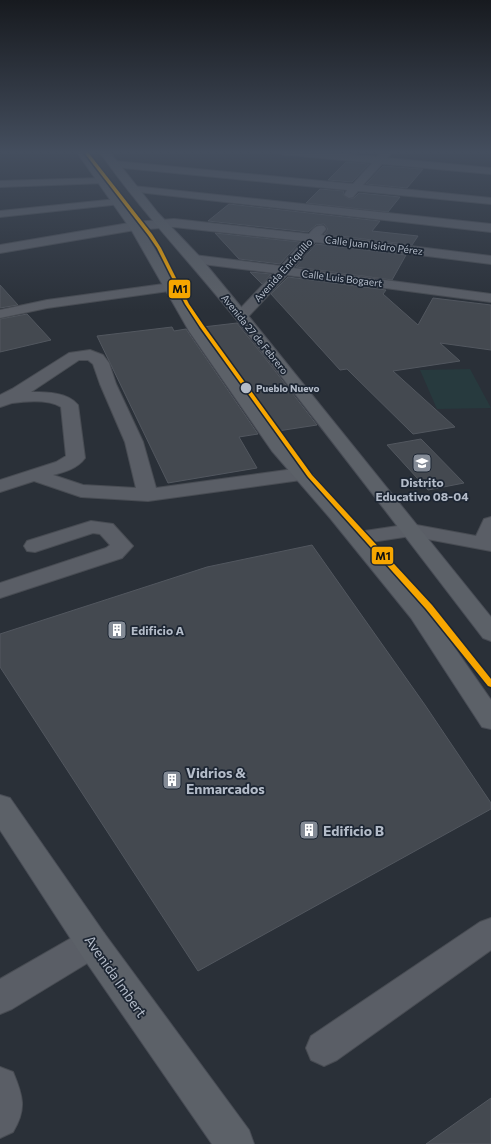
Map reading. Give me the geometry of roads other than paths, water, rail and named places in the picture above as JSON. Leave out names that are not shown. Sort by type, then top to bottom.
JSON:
[{"type":"main road","points":[[119,204],[135,226],[196,331],[278,447],[358,538],[419,613],[491,720]]},
{"type":"main road","name":"Avenida 27 de Febrero","points":[[146,204],[194,259],[241,316],[491,633]]},
{"type":"main road","name":"Avenida Imbert","points":[[0,806],[92,943],[235,1144]]},
{"type":"street","points":[[0,214],[94,204]]},
{"type":"street","points":[[275,204],[491,228]]},
{"type":"street","name":"Avenida Enriquillo","points":[[241,316],[284,271],[342,204]]},
{"type":"street","name":"Calle Juan Isidro Pérez","points":[[0,249],[135,226],[174,223],[313,238],[491,260]]},
{"type":"street","name":"Calle Luis Bogaert","points":[[194,259],[491,298]]},
{"type":"street","points":[[0,314],[47,304],[171,287]]},
{"type":"street","points":[[4,400],[18,393],[75,356],[90,355],[97,358],[101,363],[108,384],[134,442],[148,495]]},
{"type":"street","points":[[0,486],[63,466],[76,458],[69,405],[64,401],[50,398],[4,400]]},
{"type":"street","points":[[34,475],[81,491],[148,495],[301,474]]},
{"type":"street","points":[[358,538],[411,530],[487,544],[491,523]]},
{"type":"street","points":[[0,591],[114,553],[122,546],[106,528],[91,527],[35,546]]},
{"type":"street","points":[[324,1048],[491,932]]},
{"type":"street","points":[[0,998],[92,943]]},
{"type":"street","points":[[0,1085],[5,1103],[4,1113],[0,1119]]},
{"type":"place","name":"Pueblo Nuevo","points":[[246,388]]},
{"type":"place","name":"Distrito Educativo 08-04","points":[[422,463]]},
{"type":"place","name":"Edificio A","points":[[117,630]]},
{"type":"place","name":"Vidrios & Enmarcados","points":[[172,780]]},
{"type":"place","name":"Edificio B","points":[[309,830]]}]
